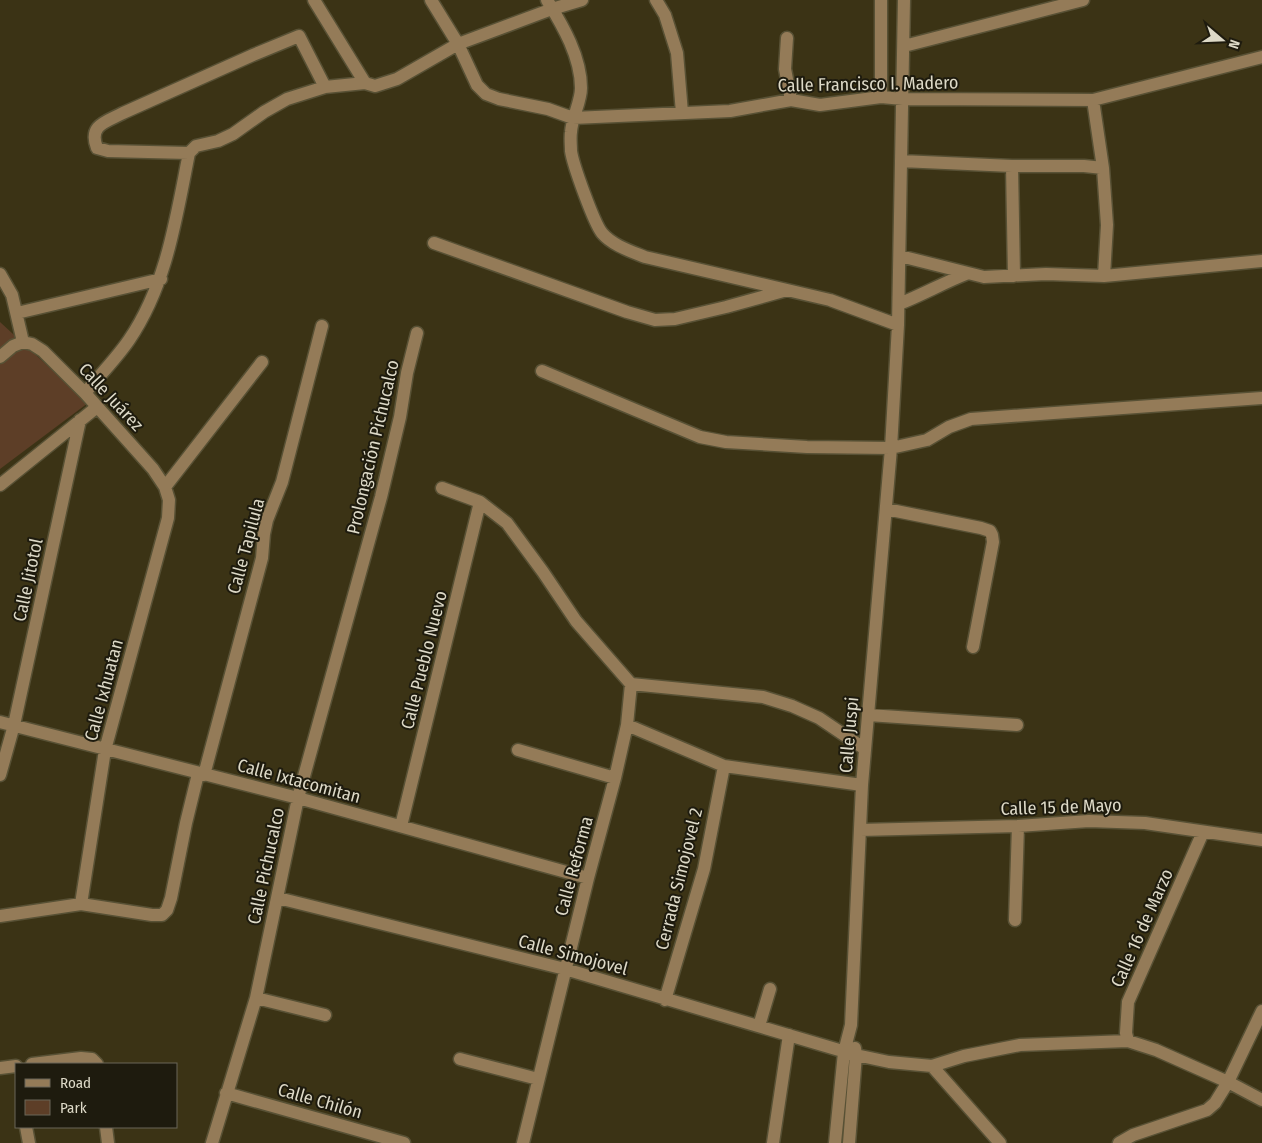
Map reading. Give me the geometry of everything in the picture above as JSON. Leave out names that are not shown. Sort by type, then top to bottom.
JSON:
[{"type":"street","points":[[314,0],[365,83]]},
{"type":"street","points":[[431,0],[458,44]]},
{"type":"street","points":[[85,393],[128,340],[150,304],[161,279],[170,247],[190,153],[196,146],[218,141],[233,134],[264,112],[287,99],[326,87],[365,83],[375,86],[397,79],[458,44],[550,4],[582,0]]},
{"type":"street","points":[[656,0],[665,15],[677,53],[682,113]]},
{"type":"street","points":[[881,0],[881,97]]},
{"type":"street","name":"Calle Juspi","points":[[849,1143],[851,1025],[862,785],[891,448],[898,325],[904,0]]},
{"type":"street","points":[[904,46],[1083,0]]},
{"type":"street","points":[[550,4],[570,42],[579,67],[581,89],[571,132],[572,153],[595,222],[603,234],[619,246],[645,257],[830,300],[898,325]]},
{"type":"street","points":[[190,153],[108,151],[97,148],[94,139],[96,129],[103,123],[124,113],[299,36],[326,87]]},
{"type":"street","points":[[787,38],[785,69],[791,100]]},
{"type":"street","name":"Calle Francisco I. Madero","points":[[458,44],[478,85],[486,94],[498,99],[548,109],[573,118],[730,111],[791,100],[820,106],[881,97],[903,99],[1093,100],[1262,58]]},
{"type":"street","points":[[1093,100],[1103,168],[1106,225],[1104,276]]},
{"type":"street","points":[[900,161],[1103,168]]},
{"type":"street","points":[[1012,166],[1014,276]]},
{"type":"street","points":[[434,243],[600,303],[655,320],[675,319],[789,289]]},
{"type":"street","points":[[900,256],[984,277],[1046,274],[1104,276],[1262,261]]},
{"type":"street","points":[[0,274],[12,295],[24,342],[13,346],[0,357]]},
{"type":"street","points":[[899,304],[966,274]]},
{"type":"street","points":[[17,313],[161,279]]},
{"type":"street","name":"Calle Tapilula","points":[[80,904],[152,915],[162,915],[167,910],[186,823],[262,558],[267,520],[282,482],[322,326]]},
{"type":"street","name":"Prolongación Pichucalco","points":[[362,568],[400,416],[407,373],[417,333]]},
{"type":"street","name":"Calle Juárez","points":[[24,342],[32,344],[43,351],[85,393],[153,468],[165,487]]},
{"type":"street","points":[[165,487],[262,362]]},
{"type":"street","points":[[542,371],[700,437],[726,442],[806,447],[891,448],[927,440],[949,427],[971,419],[1262,398]]},
{"type":"street","points":[[0,485],[97,406]]},
{"type":"street","name":"Calle Jitotol","points":[[0,775],[14,725],[80,420]]},
{"type":"street","name":"Calle Ixhuatan","points":[[80,904],[105,750],[168,518],[169,500],[165,487]]},
{"type":"street","points":[[442,488],[480,502],[506,523],[576,620],[631,684],[763,697],[792,706],[819,718],[865,749]]},
{"type":"street","name":"Calle Pueblo Nuevo","points":[[400,826],[480,502]]},
{"type":"street","points":[[886,509],[990,531],[993,542],[973,647]]},
{"type":"street","name":"Calle Pichucalco","points":[[212,1143],[256,998],[298,798],[362,568]]},
{"type":"street","name":"Calle Reforma","points":[[522,1143],[615,778],[627,725],[631,684]]},
{"type":"street","points":[[868,715],[1017,725]]},
{"type":"street","name":"Calle Ixtacomitan","points":[[0,722],[298,798],[588,878]]},
{"type":"street","points":[[627,725],[724,766],[862,785]]},
{"type":"street","points":[[518,750],[615,778]]},
{"type":"street","name":"Cerrada Simojovel 2","points":[[665,1000],[704,868],[724,766]]},
{"type":"street","name":"Calle 15 de Mayo","points":[[860,830],[1018,826],[1089,821],[1145,823],[1262,840]]},
{"type":"street","points":[[1015,920],[1018,826]]},
{"type":"street","name":"Calle 16 de Marzo","points":[[1128,1041],[1126,1032],[1128,1002],[1203,832]]},
{"type":"street","name":"Calle Simojovel","points":[[278,898],[565,969],[850,1053],[889,1062],[932,1066]]},
{"type":"street","points":[[0,916],[80,904]]},
{"type":"street","points":[[759,1026],[770,989]]},
{"type":"street","points":[[256,998],[325,1016]]},
{"type":"street","points":[[1119,1143],[1133,1135],[1207,1110],[1215,1102],[1228,1082],[1262,1011]]},
{"type":"street","points":[[773,1143],[789,1035]]},
{"type":"street","points":[[1000,1143],[932,1066],[964,1056],[1020,1046],[1128,1041],[1156,1050],[1228,1082],[1262,1100]]},
{"type":"street","name":"Calle Juspi","points":[[835,1143],[850,1053]]},
{"type":"street","points":[[40,1063],[81,1058],[92,1059],[96,1063]]},
{"type":"street","points":[[460,1059],[538,1079]]},
{"type":"street","points":[[0,1068],[15,1067]]},
{"type":"street","name":"Calle Chilón","points":[[226,1093],[404,1143]]},
{"type":"street","points":[[26,1128],[29,1143]]},
{"type":"street","points":[[106,1128],[108,1143]]},
{"type":"green space","points":[[0,322],[88,403],[0,469]]}]
